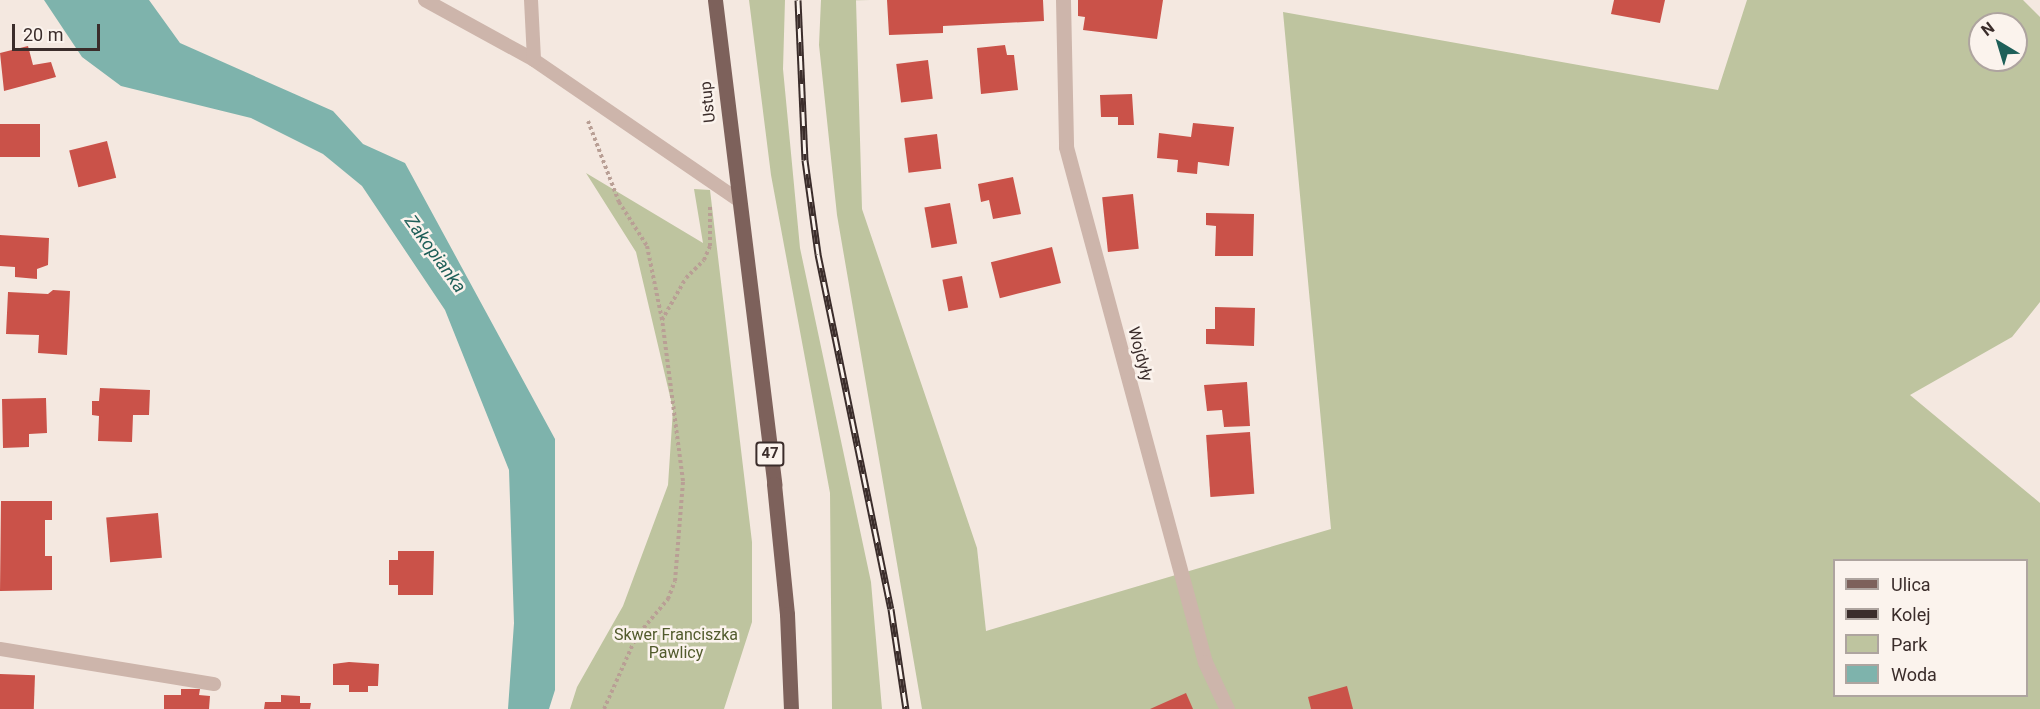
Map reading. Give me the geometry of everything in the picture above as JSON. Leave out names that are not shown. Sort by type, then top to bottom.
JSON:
[{"type":"main road","name":"Ustup","points":[[715,0],[737,199]]},
{"type":"main road","name":"47","points":[[737,199],[775,495],[787,614],[791,709]]},
{"type":"street","name":"Wojdyły","points":[[1063,0],[1066,147],[1205,662],[1227,709]]},
{"type":"lane","points":[[425,0],[534,60],[737,199]]},
{"type":"lane","points":[[531,0],[534,60]]},
{"type":"lane","points":[[0,649],[214,684]]},
{"type":"path","points":[[588,98],[588,127],[619,202],[648,246],[662,320],[683,481],[675,581],[668,598],[636,637],[604,709]]},
{"type":"path","points":[[662,320],[687,278],[704,260],[710,246],[711,203],[737,199]]},
{"type":"green space","points":[[749,0],[785,0],[783,69],[800,248],[871,582],[882,709],[832,709],[830,493],[771,175]]},
{"type":"green space","points":[[821,0],[856,0],[862,209],[977,548],[986,631],[1331,529],[1283,12],[1718,90],[1747,0],[2023,0],[2040,17],[2040,302],[2012,337],[1910,395],[2040,503],[2040,709],[922,709],[837,215],[819,45]]},
{"type":"green space","name":"Skwer Franciszka Pawlicy","points":[[586,173],[703,243],[694,189],[710,190],[752,542],[752,622],[724,709],[570,709],[577,687],[623,606],[668,485],[673,409],[636,252]]},
{"type":"water","name":"Zakopianka","points":[[44,0],[149,0],[180,43],[333,111],[363,144],[405,163],[555,439],[555,690],[549,709],[508,709],[514,623],[509,470],[445,310],[362,186],[323,154],[251,118],[121,86],[82,57]]},
{"type":"building","points":[[887,0],[1043,0],[1044,21],[943,26],[943,33],[889,35]]},
{"type":"building","points":[[1078,0],[1163,0],[1157,39],[1083,30],[1085,17],[1078,16]]},
{"type":"building","points":[[1614,0],[1665,0],[1660,23],[1611,14]]},
{"type":"building","points":[[1005,45],[1007,55],[1014,55],[1018,90],[981,94],[977,48]]},
{"type":"building","points":[[28,46],[33,65],[51,62],[56,77],[4,91],[0,53]]},
{"type":"building","points":[[928,60],[933,99],[901,103],[896,64]]},
{"type":"building","points":[[1132,94],[1134,125],[1118,125],[1118,117],[1101,117],[1100,95]]},
{"type":"building","points":[[1193,123],[1234,127],[1229,166],[1198,162],[1197,174],[1177,172],[1178,160],[1157,158],[1159,133],[1191,137]]},
{"type":"building","points":[[0,124],[40,124],[40,157],[0,157]]},
{"type":"building","points":[[937,134],[941,169],[909,173],[904,138]]},
{"type":"building","points":[[107,141],[116,178],[78,187],[69,150]]},
{"type":"building","points":[[1013,177],[1021,214],[993,219],[989,200],[981,202],[978,184]]},
{"type":"building","points":[[1133,194],[1139,249],[1108,252],[1102,197]]},
{"type":"building","points":[[950,203],[957,243],[932,248],[924,208]]},
{"type":"building","points":[[1206,213],[1254,214],[1253,256],[1215,256],[1216,226],[1206,225]]},
{"type":"building","points":[[0,235],[49,238],[48,265],[37,269],[37,279],[15,277],[15,267],[0,266]]},
{"type":"building","points":[[1052,247],[1061,283],[1000,298],[991,262]]},
{"type":"building","points":[[962,276],[968,307],[948,311],[942,280]]},
{"type":"building","points":[[53,290],[70,291],[67,355],[38,353],[39,335],[6,334],[8,292],[48,294]]},
{"type":"building","points":[[1215,307],[1255,308],[1254,346],[1206,344],[1206,329],[1215,329]]},
{"type":"building","points":[[1247,382],[1250,426],[1224,427],[1222,410],[1207,411],[1204,385]]},
{"type":"building","points":[[100,388],[150,390],[149,415],[133,415],[132,442],[98,441],[99,416],[92,415],[92,401],[99,401]]},
{"type":"building","points":[[46,398],[47,433],[29,434],[29,447],[3,448],[2,399]]},
{"type":"building","points":[[1250,432],[1254,494],[1210,497],[1206,435]]},
{"type":"building","points":[[1,501],[52,501],[52,520],[45,520],[45,556],[52,556],[52,590],[0,591]]},
{"type":"building","points":[[158,513],[162,558],[110,562],[106,518]]},
{"type":"building","points":[[398,551],[434,551],[433,595],[398,595],[398,585],[389,585],[389,560],[398,560]]},
{"type":"building","points":[[349,662],[379,664],[378,686],[368,686],[368,692],[349,692],[349,685],[333,685],[333,664]]},
{"type":"building","points":[[0,674],[35,675],[34,709],[0,709]]},
{"type":"building","points":[[1347,686],[1353,709],[1311,709],[1308,697]]},
{"type":"building","points":[[181,689],[200,689],[199,695],[210,696],[209,709],[164,709],[164,695],[181,695]]},
{"type":"building","points":[[1186,693],[1193,709],[1150,709]]},
{"type":"building","points":[[281,695],[300,696],[300,703],[311,703],[310,709],[264,709],[265,702],[281,702]]},
{"type":"railway","points":[[798,0],[805,160],[818,254],[891,609],[906,709]]}]
